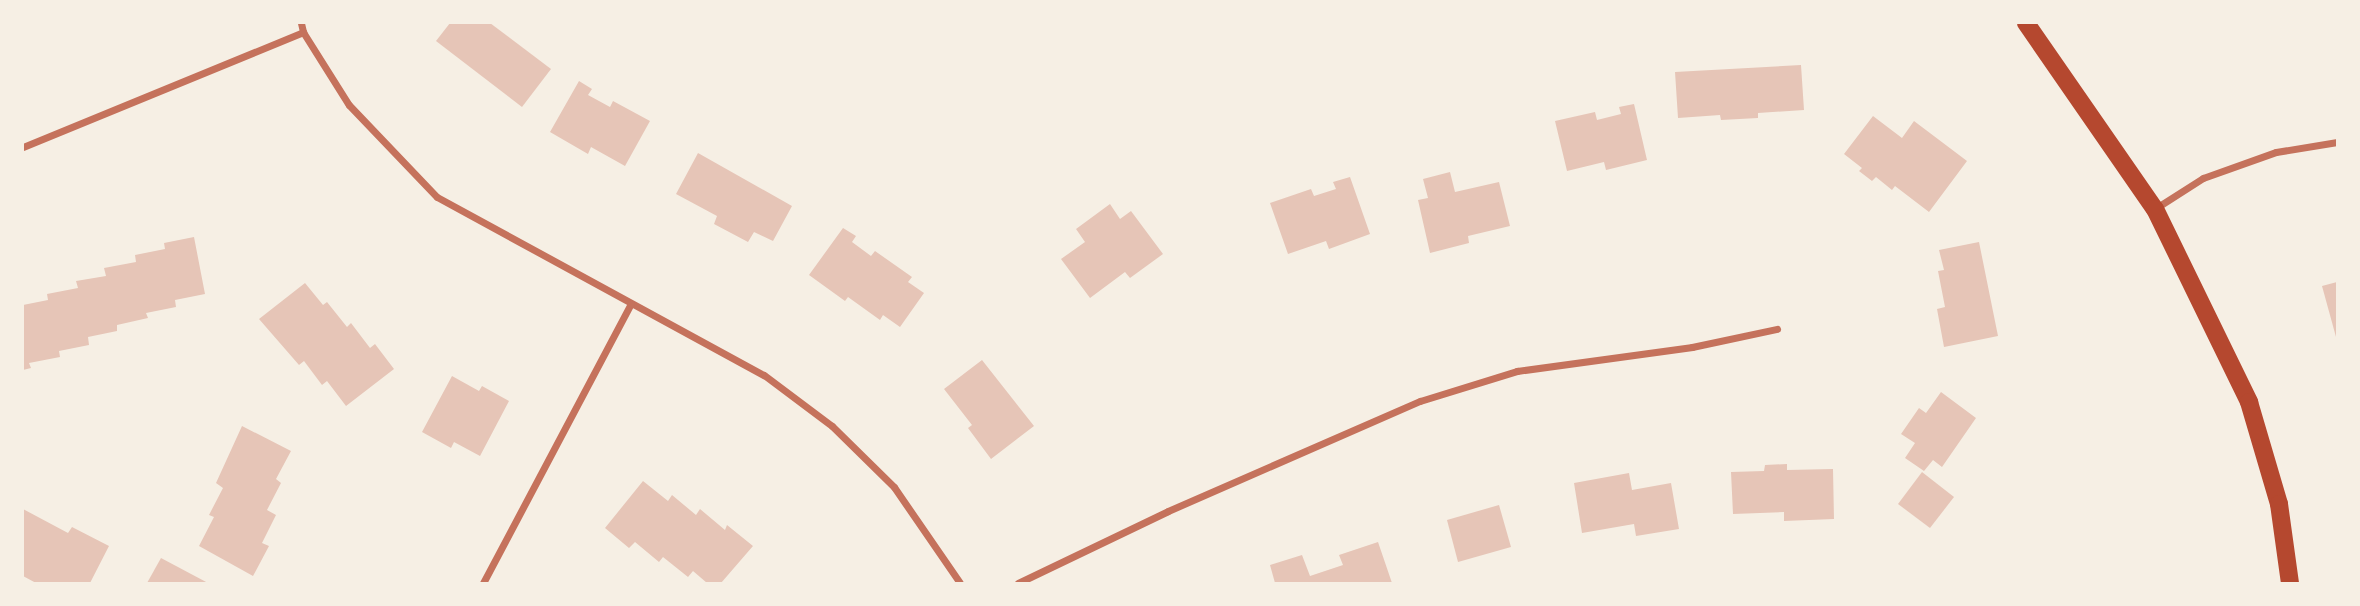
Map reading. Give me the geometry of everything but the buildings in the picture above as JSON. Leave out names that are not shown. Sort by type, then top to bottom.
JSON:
[{"type":"main road","points":[[2026,23],[2155,209],[2249,402],[2279,504],[2290,583]]},
{"type":"street","points":[[302,23],[303,32],[349,105],[437,197],[764,375],[832,426],[894,487],[960,583]]},
{"type":"street","points":[[23,147],[303,32]]},
{"type":"street","points":[[2155,209],[2203,178],[2276,152],[2337,142]]},
{"type":"street","points":[[483,583],[631,304]]},
{"type":"street","points":[[1018,583],[1168,511],[1420,401],[1517,371],[1692,346],[1777,329]]}]
